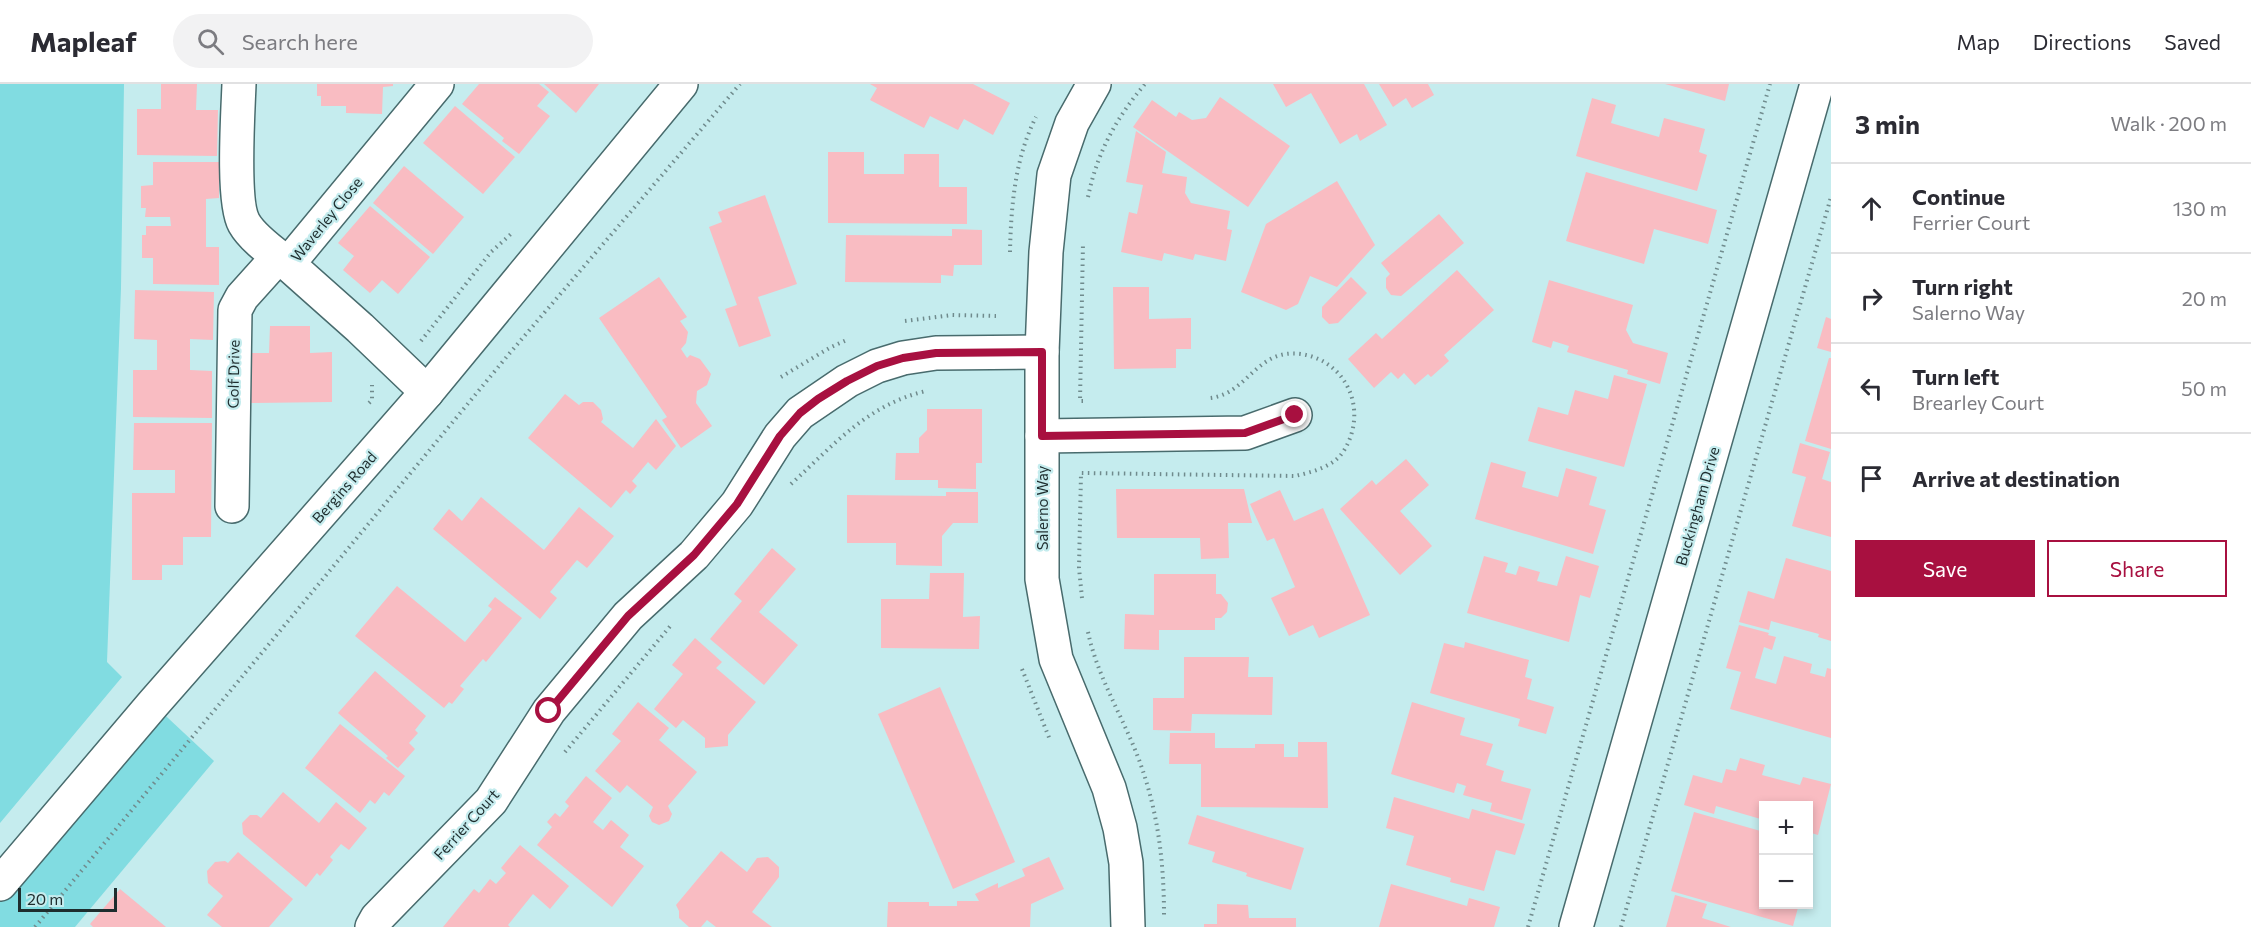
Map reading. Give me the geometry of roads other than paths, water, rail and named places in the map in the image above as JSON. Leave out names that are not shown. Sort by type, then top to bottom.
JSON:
[{"type":"street","points":[[239,84],[238,188],[243,222],[283,260]]},
{"type":"street","name":"Waverley Close","points":[[427,392],[360,328],[283,260],[436,84]]},
{"type":"street","name":"Bergins Road","points":[[0,884],[153,704],[427,392],[681,84]]},
{"type":"street","name":"Salerno Way","points":[[1094,84],[1072,123],[1054,175],[1046,252],[1042,352],[1042,579],[1056,659],[1109,788],[1120,828],[1126,863],[1128,927]]},
{"type":"street","name":"Buckingham Drive","points":[[1576,927],[1817,84]]},
{"type":"street","name":"Golf Drive","points":[[232,506],[235,310],[242,297],[283,260]]},
{"type":"street","name":"Ferrier Court","points":[[372,927],[377,918],[491,801],[549,711],[628,616],[694,555],[737,504],[780,436],[800,413],[847,381],[877,366],[903,358],[936,353],[1042,352]]},
{"type":"street","points":[[1042,436],[1245,433],[1295,415]]}]
